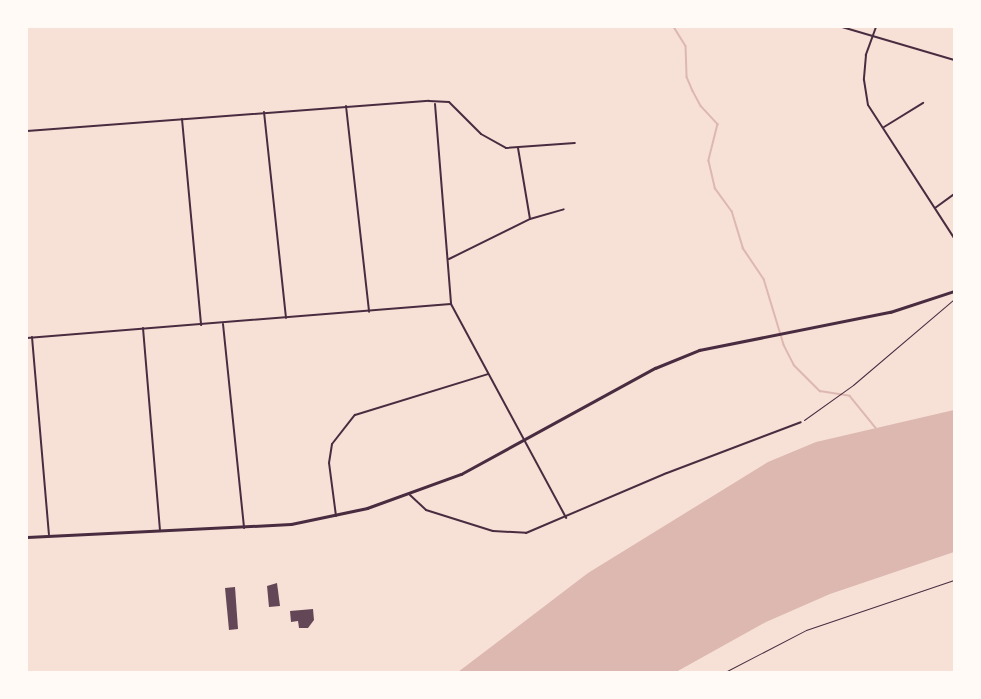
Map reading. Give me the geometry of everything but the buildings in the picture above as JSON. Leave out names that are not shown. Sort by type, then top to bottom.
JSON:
[{"type":"street","points":[[842,27],[954,60]]},
{"type":"street","points":[[876,27],[872,35],[864,81],[868,105],[954,238]]},
{"type":"street","points":[[27,131],[346,105],[449,102],[481,134],[506,148],[575,143]]},
{"type":"street","points":[[435,104],[451,304],[566,518]]},
{"type":"street","points":[[884,127],[923,104]]},
{"type":"street","points":[[346,105],[369,312]]},
{"type":"street","points":[[264,112],[286,318]]},
{"type":"street","points":[[182,118],[201,325]]},
{"type":"street","points":[[518,148],[530,219]]},
{"type":"street","points":[[935,208],[954,195]]},
{"type":"street","points":[[448,259],[530,219],[564,210]]},
{"type":"street","points":[[27,537],[49,534],[244,528],[336,516],[410,495],[524,440],[655,368],[742,339],[890,312],[954,291]]},
{"type":"street","points":[[27,338],[451,304]]},
{"type":"street","points":[[223,324],[244,528]]},
{"type":"street","points":[[143,328],[160,531]]},
{"type":"street","points":[[32,337],[49,534]]},
{"type":"street","points":[[336,516],[329,463],[332,444],[356,415],[488,374]]},
{"type":"street","points":[[410,495],[426,510],[493,531],[526,533],[566,518],[667,472],[801,422]]},
{"type":"path","points":[[801,422],[832,402],[954,299]]},
{"type":"path","points":[[725,672],[806,630],[954,580]]},
{"type":"shaded area","points":[[954,410],[954,552],[830,594],[766,622],[676,672],[458,672],[588,573],[768,462],[816,442]]},
{"type":"waterway","points":[[674,27],[686,46],[687,77],[693,91],[701,106],[718,124],[709,161],[715,188],[732,211],[743,248],[764,279],[784,345],[794,365],[820,391],[850,396],[876,428]]}]
